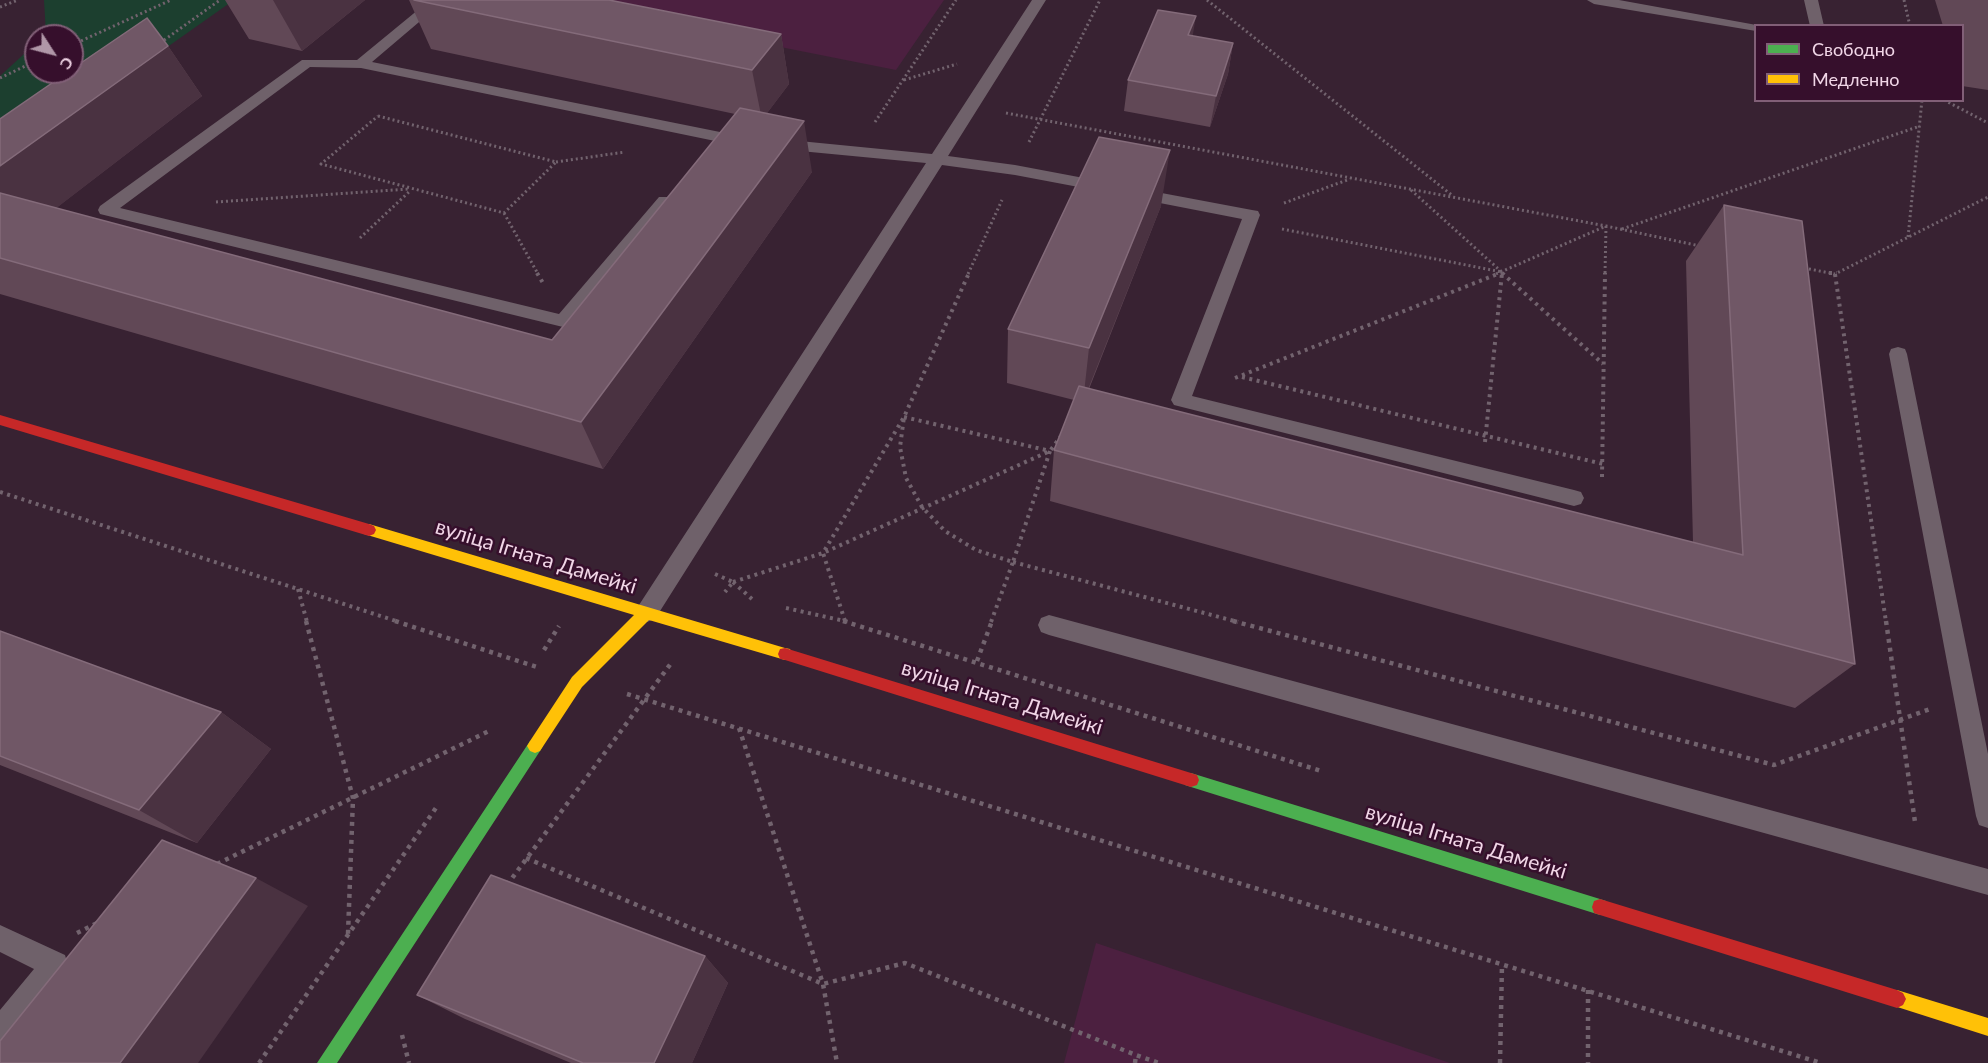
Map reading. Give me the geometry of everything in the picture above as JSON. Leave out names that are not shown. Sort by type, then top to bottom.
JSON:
[{"type":"street","name":"вуліца Ігната Дамейкі","points":[[0,420],[698,627],[1988,1027]]},
{"type":"street","points":[[326,1063],[577,682],[647,612]]},
{"type":"lane","points":[[361,64],[438,0]]},
{"type":"lane","points":[[647,612],[1039,0]]},
{"type":"lane","points":[[1594,0],[1754,27]]},
{"type":"lane","points":[[1811,0],[1816,24]]},
{"type":"lane","points":[[675,190],[563,321],[106,210],[307,63],[361,64],[720,137],[937,159],[1015,170],[1250,219],[1181,400],[1574,498]]},
{"type":"lane","points":[[705,154],[720,137]]},
{"type":"lane","points":[[1898,354],[1988,816]]},
{"type":"lane","points":[[1049,625],[1988,882]]},
{"type":"lane","points":[[0,938],[55,965],[0,1031]]},
{"type":"path","points":[[0,7],[18,0]]},
{"type":"path","points":[[84,40],[171,0]]},
{"type":"path","points":[[153,47],[220,0]]},
{"type":"path","points":[[854,152],[956,0]]},
{"type":"path","points":[[845,621],[823,553],[904,417],[1015,170],[1100,0]]},
{"type":"path","points":[[1207,0],[1454,197]]},
{"type":"path","points":[[1904,0],[1910,24]]},
{"type":"path","points":[[902,81],[1007,50]]},
{"type":"path","points":[[0,78],[24,67]]},
{"type":"path","points":[[1908,237],[1922,102]]},
{"type":"path","points":[[1948,102],[1988,123]]},
{"type":"path","points":[[970,105],[1622,229],[1700,246]]},
{"type":"path","points":[[504,213],[556,162],[378,116],[321,165],[504,213],[563,321]]},
{"type":"path","points":[[1622,229],[1920,126]]},
{"type":"path","points":[[1250,219],[1351,178]]},
{"type":"path","points":[[330,265],[412,188]]},
{"type":"path","points":[[212,202],[412,188]]},
{"type":"path","points":[[1410,189],[1604,364]]},
{"type":"path","points":[[1801,267],[1835,274],[1988,197]]},
{"type":"path","points":[[1250,219],[1502,272]]},
{"type":"path","points":[[1483,475],[1502,272]]},
{"type":"path","points":[[1835,274],[1921,863]]},
{"type":"path","points":[[1240,376],[1603,464]]},
{"type":"path","points":[[904,417],[1050,451],[977,661]]},
{"type":"path","points":[[904,417],[900,447],[906,478],[922,507],[953,536],[976,550],[1013,562],[1774,765],[1965,697]]},
{"type":"path","points":[[0,492],[577,682],[645,698],[1821,1063]]},
{"type":"path","points":[[505,887],[733,582],[680,559]]},
{"type":"path","points":[[298,589],[353,798],[348,935]]},
{"type":"path","points":[[527,675],[580,592]]},
{"type":"path","points":[[482,741],[495,722]]},
{"type":"path","points":[[739,727],[823,984],[837,1063]]},
{"type":"path","points":[[214,866],[489,731]]},
{"type":"path","points":[[259,1063],[442,799]]},
{"type":"path","points":[[526,858],[823,984],[905,963],[1159,1063]]},
{"type":"path","points":[[33,954],[108,918]]},
{"type":"path","points":[[1500,1063],[1502,964]]},
{"type":"path","points":[[1588,990],[1588,1063]]},
{"type":"path","points":[[400,1029],[410,1063]]},
{"type":"path","points":[[1135,1063],[1137,1055]]},
{"type":"shaded area","points":[[544,0],[944,0],[896,70]]},
{"type":"shaded area","points":[[1096,943],[1450,1063],[1064,1063]]},
{"type":"green space","points":[[44,0],[234,0],[0,165],[0,76],[24,54],[24,84],[84,84],[84,24],[45,24]]},
{"type":"building","points":[[414,0],[609,0],[781,34],[752,70]]},
{"type":"building","points":[[1158,10],[1196,16],[1188,35],[1233,43],[1216,96],[1128,80]]},
{"type":"building","points":[[147,18],[168,46],[0,166],[0,119],[51,84],[84,84],[84,61]]},
{"type":"building","points":[[740,108],[804,121],[581,422],[0,258],[0,193],[552,340]]},
{"type":"building","points":[[1099,137],[1170,150],[1089,348],[1008,329]]},
{"type":"building","points":[[1724,205],[1802,221],[1855,664],[1054,450],[1079,386],[1743,555]]},
{"type":"building","points":[[0,631],[221,712],[139,810],[0,756]]},
{"type":"building","points":[[162,840],[256,878],[120,1063],[0,1063],[0,1041]]},
{"type":"building","points":[[491,875],[705,956],[654,1063],[583,1063],[417,995]]},
{"type":"traffic: fast","points":[[326,1063],[535,746]]},
{"type":"traffic: fast","points":[[1191,780],[1600,907]]},
{"type":"traffic: slow","points":[[369,530],[785,654]]},
{"type":"traffic: slow","points":[[535,746],[577,682],[647,612]]},
{"type":"traffic: slow","points":[[1897,999],[1988,1027]]},
{"type":"traffic: jam","points":[[0,420],[369,530]]},
{"type":"traffic: jam","points":[[785,654],[1191,780]]},
{"type":"traffic: jam","points":[[1600,907],[1897,999]]}]
